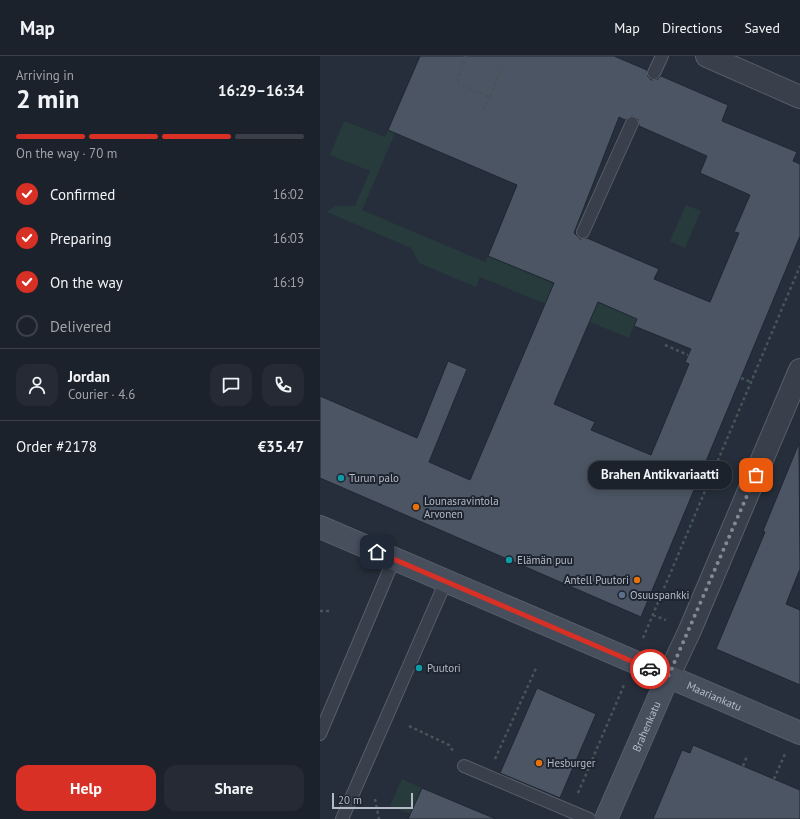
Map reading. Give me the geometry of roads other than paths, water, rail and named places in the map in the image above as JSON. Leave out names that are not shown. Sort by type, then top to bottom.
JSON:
[{"type":"street","points":[[708,56],[800,97]]},
{"type":"street","name":"Brahenkatu","points":[[606,819],[800,370]]},
{"type":"street","name":"Maariankatu","points":[[320,526],[800,733]]},
{"type":"lane","points":[[654,73],[662,56]]},
{"type":"lane","points":[[583,232],[632,123]]},
{"type":"lane","points":[[320,734],[394,559]]},
{"type":"lane","points":[[342,819],[446,581]]},
{"type":"lane","points":[[464,766],[589,819]]},
{"type":"place","name":"Brahen Antikvariaatti","points":[[756,475]]},
{"type":"place","name":"Turun palo","points":[[341,478]]},
{"type":"place","name":"Lounasravintola Arvonen","points":[[416,507]]},
{"type":"place","name":"Elämän puu","points":[[509,560]]},
{"type":"place","name":"Antell Puutori","points":[[637,580]]},
{"type":"place","name":"Osuuspankki","points":[[622,595]]},
{"type":"place","name":"Puutori","points":[[419,668]]},
{"type":"place","name":"Hesburger","points":[[539,763]]}]
